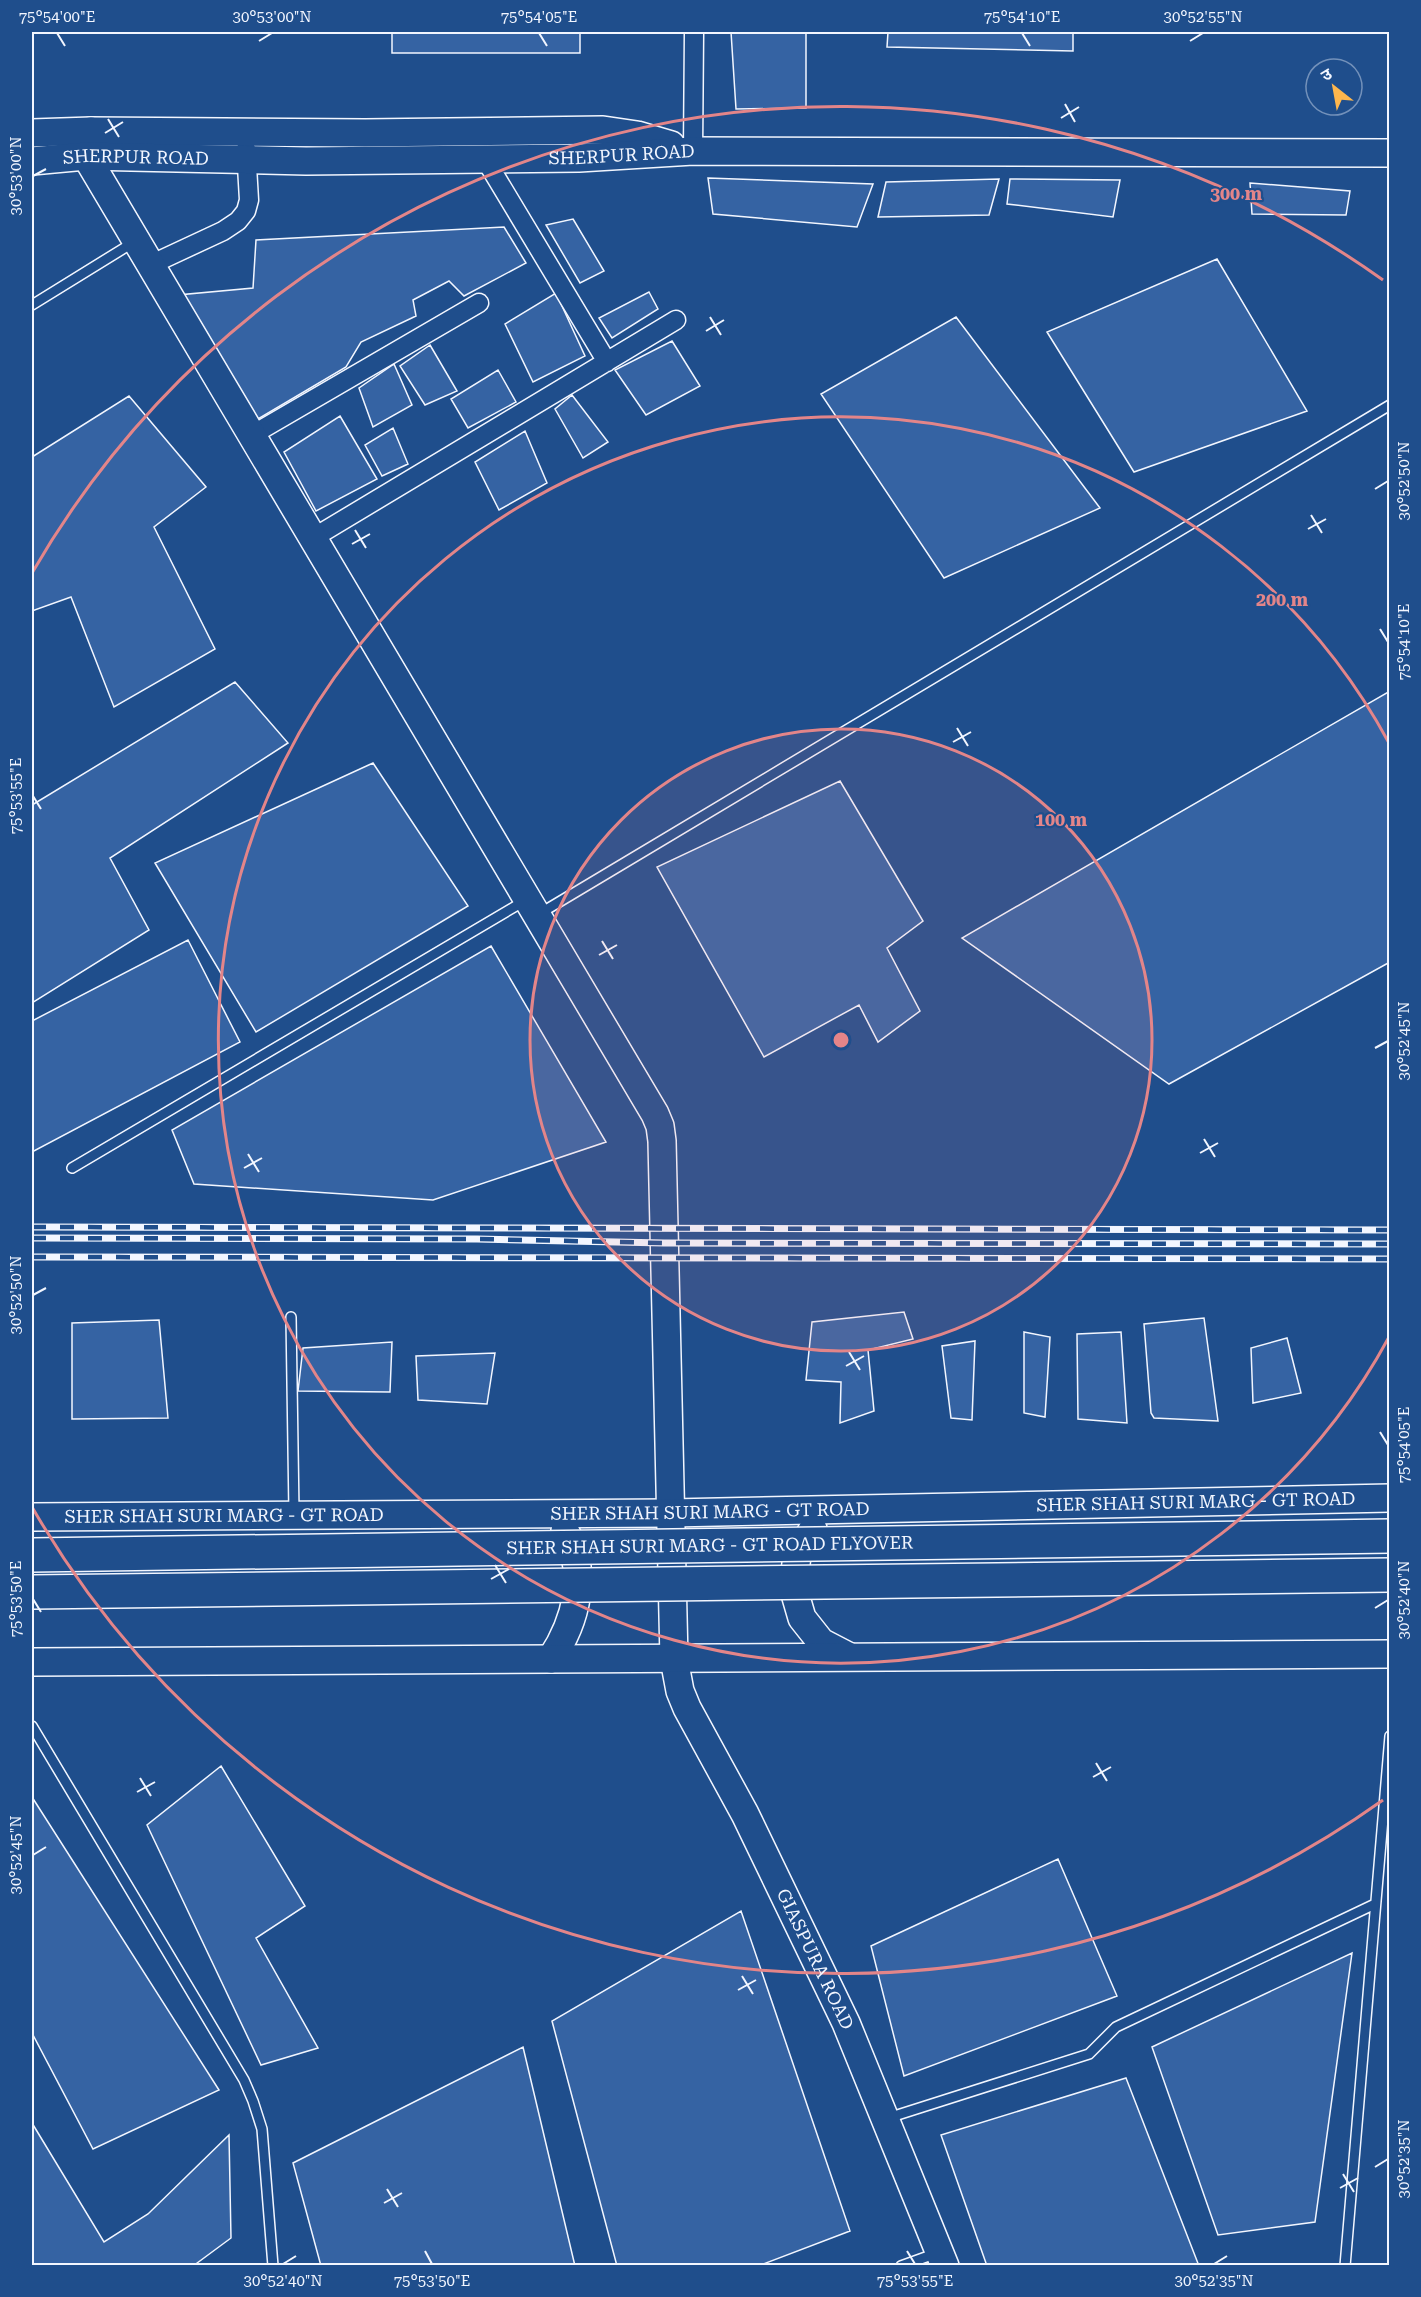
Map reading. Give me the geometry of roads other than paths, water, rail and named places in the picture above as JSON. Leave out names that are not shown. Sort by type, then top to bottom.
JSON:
[{"type":"highway","name":"SHER SHAH SURI MARG - GT ROAD FLYOVER","points":[[32,1555],[1389,1536]]},
{"type":"highway","name":"SHER SHAH SURI MARG - GT ROAD FLYOVER","points":[[32,1592],[1389,1575]]},
{"type":"street","points":[[694,32],[693,151],[1389,153]]},
{"type":"street","name":"SHERPUR ROAD","points":[[32,161],[89,144],[246,132],[603,130],[636,135],[693,151]]},
{"type":"street","points":[[150,265],[223,231],[246,211],[249,200],[246,132]]},
{"type":"street","name":"SHERPUR ROAD","points":[[32,133],[89,144],[246,160],[579,158],[693,151]]},
{"type":"street","name":"GIASPURA ROAD","points":[[89,144],[136,241],[648,1101],[660,1126],[672,1513],[674,1659],[680,1691],[745,1814],[846,2023],[942,2259]]},
{"type":"street","points":[[485,159],[607,362]]},
{"type":"street","points":[[252,435],[479,303]]},
{"type":"street","points":[[313,538],[676,320]]},
{"type":"street","name":"SHER SHAH SURI MARG - GT ROAD","points":[[32,1516],[672,1513],[1389,1498]]},
{"type":"street","points":[[838,1510],[813,1529],[797,1556],[793,1587],[802,1618],[821,1642],[849,1656]]},
{"type":"street","points":[[551,1659],[565,1638],[574,1613],[578,1587],[568,1536],[555,1514]]},
{"type":"street","points":[[32,1662],[1389,1654]]},
{"type":"lane","points":[[32,305],[136,241]]},
{"type":"lane","points":[[72,1168],[533,907],[1389,405]]},
{"type":"lane","points":[[291,1317],[294,1515]]},
{"type":"lane","points":[[32,1726],[244,2080],[262,2128],[273,2265]]},
{"type":"lane","points":[[1345,2265],[1389,1736]]},
{"type":"lane","points":[[885,2119],[1089,2054],[1116,2027],[1375,1904]]},
{"type":"lane","points":[[901,2265],[942,2259]]},
{"type":"railway","points":[[32,1227],[1390,1230]]},
{"type":"railway","points":[[32,1238],[477,1239],[664,1243],[1390,1244]]},
{"type":"railway","points":[[32,1257],[1390,1259]]}]
